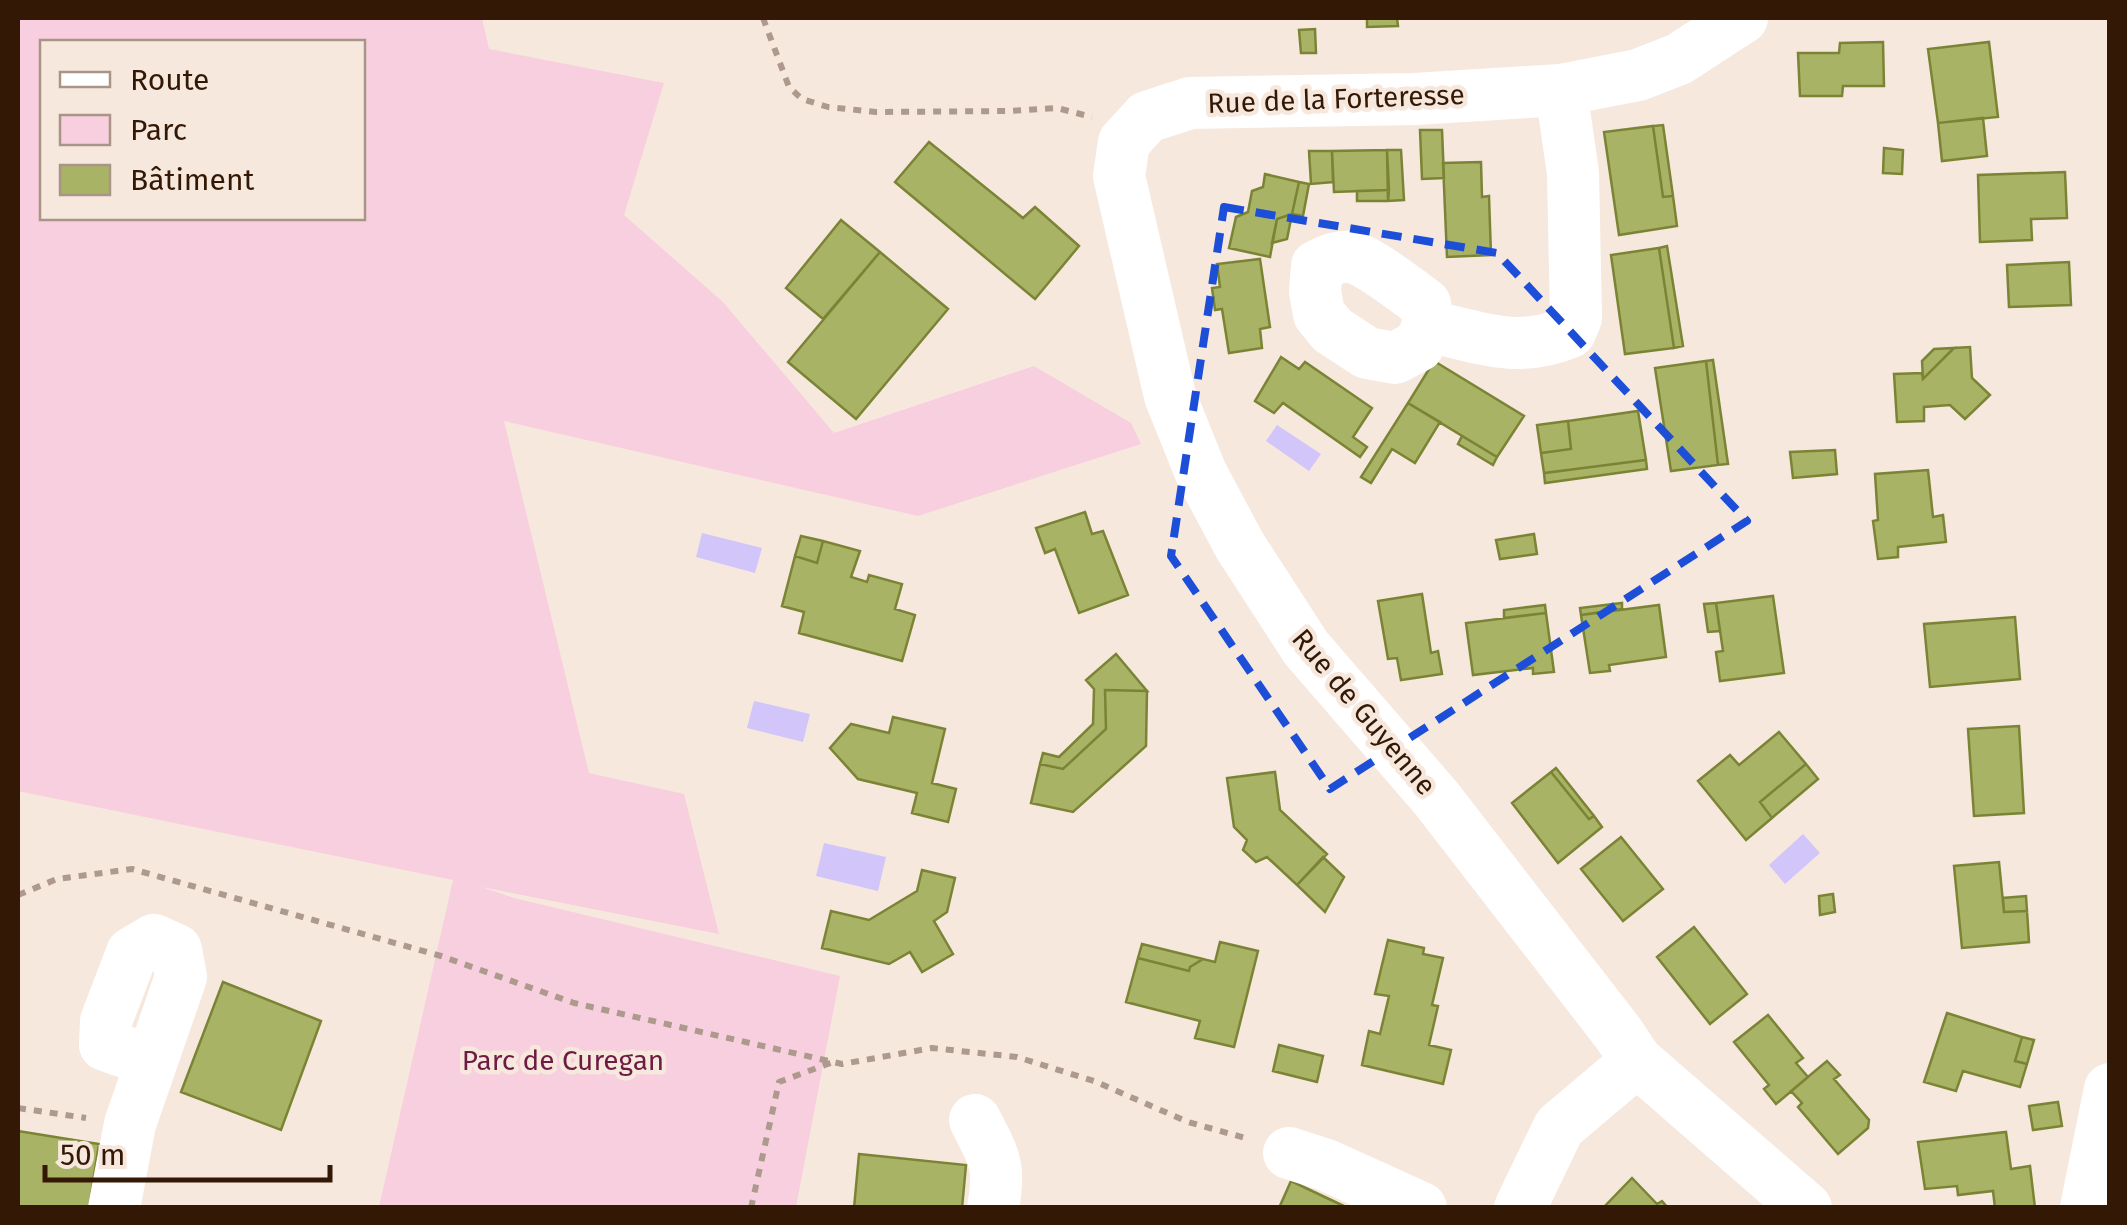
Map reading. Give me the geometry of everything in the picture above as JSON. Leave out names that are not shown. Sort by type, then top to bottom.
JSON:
[{"type":"street","name":"Rue de la Forteresse","points":[[1124,142],[1147,118],[1190,104],[1561,90],[1638,75],[1679,60],[1742,18]]},
{"type":"street","points":[[1429,326],[1508,344],[1551,340],[1570,332],[1576,318],[1572,173],[1561,90]]},
{"type":"street","name":"Rue de Guyenne","points":[[1124,142],[1119,176],[1170,396],[1201,473],[1240,546],[1306,648],[1436,798],[1637,1061],[1806,1208]]},
{"type":"street","points":[[114,1208],[130,1124],[151,1061]]},
{"type":"street","points":[[1520,1208],[1559,1127],[1637,1061]]},
{"type":"street","points":[[2086,1208],[2110,1089]]},
{"type":"street","points":[[975,1120],[996,1160],[998,1182],[993,1208]]},
{"type":"street","points":[[1289,1152],[1421,1208]]},
{"type":"path","points":[[763,18],[789,88],[828,108],[876,112],[1057,108],[1103,120],[1124,142]]},
{"type":"path","points":[[18,896],[57,879],[132,868],[441,956],[574,1004],[842,1064],[932,1048],[1017,1056],[1094,1082],[1188,1122],[1289,1152]]},
{"type":"path","points":[[751,1208],[780,1082],[834,1062]]},
{"type":"path","points":[[18,1108],[130,1124]]},
{"type":"highlighted area","points":[[1224,207],[1497,253],[1747,521],[1330,789],[1171,556]]},
{"type":"green space","name":"Parc de Curegan","points":[[18,18],[482,18],[489,49],[664,83],[624,215],[723,302],[834,433],[1034,366],[1131,423],[1141,444],[918,516],[504,421],[589,773],[684,794],[719,934],[482,887],[840,976],[796,1207],[379,1207],[453,880],[18,791]]},
{"type":"shaded area","points":[[1277,425],[1321,454],[1309,471],[1266,441]]},
{"type":"shaded area","points":[[702,533],[762,548],[755,573],[696,557]]},
{"type":"shaded area","points":[[754,701],[810,714],[803,742],[747,728]]},
{"type":"shaded area","points":[[1803,834],[1820,853],[1785,884],[1769,865]]},
{"type":"shaded area","points":[[824,843],[886,857],[878,891],[816,876]]},
{"type":"building","points":[[1367,18],[1397,18],[1398,26],[1367,27]]},
{"type":"building","points":[[1315,29],[1316,53],[1301,53],[1299,30]]},
{"type":"building","points":[[1883,42],[1884,86],[1843,86],[1842,96],[1800,96],[1798,53],[1839,53],[1840,43]]},
{"type":"building","points":[[1989,42],[1998,117],[1938,123],[1928,49]]},
{"type":"building","points":[[1983,118],[1987,156],[1942,161],[1938,123]]},
{"type":"building","points":[[1663,125],[1673,196],[1663,197],[1653,126]]},
{"type":"building","points":[[1653,126],[1663,197],[1673,196],[1677,226],[1619,235],[1604,132]]},
{"type":"building","points":[[1420,130],[1442,130],[1444,178],[1422,179]]},
{"type":"building","points":[[929,142],[1023,218],[1035,207],[1079,246],[1035,299],[895,182]]},
{"type":"building","points":[[1884,148],[1903,150],[1902,174],[1883,173]]},
{"type":"building","points":[[1387,150],[1389,190],[1334,192],[1332,151]]},
{"type":"building","points":[[1387,150],[1401,150],[1404,200],[1388,201]]},
{"type":"building","points":[[1309,151],[1332,151],[1333,182],[1311,184]]},
{"type":"building","points":[[1481,162],[1482,197],[1489,196],[1491,255],[1447,257],[1443,163]]},
{"type":"building","points":[[2065,172],[2067,218],[2031,219],[2032,240],[1980,242],[1978,175]]},
{"type":"building","points":[[1265,174],[1299,182],[1292,214],[1277,219],[1270,257],[1229,248],[1236,217],[1248,212],[1252,191],[1263,187]]},
{"type":"building","points":[[1299,182],[1309,184],[1303,216],[1292,214]]},
{"type":"building","points":[[1389,190],[1388,201],[1357,201],[1357,191]]},
{"type":"building","points":[[1292,214],[1287,239],[1272,243],[1277,219]]},
{"type":"building","points":[[841,220],[880,252],[823,319],[786,288]]},
{"type":"building","points":[[1667,246],[1683,346],[1674,348],[1659,248]]},
{"type":"building","points":[[1659,248],[1674,348],[1625,354],[1611,255]]},
{"type":"building","points":[[880,252],[948,309],[856,419],[788,362]]},
{"type":"building","points":[[1260,259],[1270,327],[1260,329],[1262,348],[1229,353],[1222,309],[1215,310],[1212,288],[1220,287],[1217,264]]},
{"type":"building","points":[[2069,262],[2071,305],[2009,307],[2007,265]]},
{"type":"building","points":[[1970,347],[1972,378],[1990,395],[1965,419],[1950,405],[1924,407],[1924,421],[1897,422],[1894,374],[1922,373],[1923,379],[1954,348]]},
{"type":"building","points":[[1954,348],[1923,379],[1922,361],[1934,349]]},
{"type":"building","points":[[1281,357],[1299,369],[1305,362],[1372,408],[1353,437],[1367,447],[1360,457],[1283,403],[1274,413],[1255,401]]},
{"type":"building","points":[[1713,360],[1728,464],[1718,465],[1706,361]]},
{"type":"building","points":[[1434,361],[1524,416],[1497,457],[1408,403]]},
{"type":"building","points":[[1706,361],[1718,465],[1671,471],[1655,368]]},
{"type":"building","points":[[1408,403],[1440,422],[1415,463],[1392,449],[1371,483],[1361,477]]},
{"type":"building","points":[[1638,411],[1646,460],[1544,473],[1541,453],[1571,449],[1568,421]]},
{"type":"building","points":[[1568,421],[1571,449],[1541,453],[1537,425]]},
{"type":"building","points":[[1462,436],[1497,457],[1493,465],[1458,444]]},
{"type":"building","points":[[1835,450],[1837,474],[1793,478],[1790,452]]},
{"type":"building","points":[[1646,460],[1647,469],[1545,483],[1544,473]]},
{"type":"building","points":[[1928,470],[1933,517],[1943,515],[1946,542],[1898,547],[1898,557],[1878,559],[1873,521],[1878,520],[1875,474]]},
{"type":"building","points":[[1085,512],[1092,534],[1103,531],[1128,595],[1079,613],[1055,549],[1045,553],[1036,528]]},
{"type":"building","points":[[1534,534],[1537,554],[1500,559],[1496,540]]},
{"type":"building","points":[[801,536],[823,541],[817,563],[795,556]]},
{"type":"building","points":[[823,541],[860,551],[851,577],[867,582],[869,575],[902,584],[895,609],[915,615],[902,661],[799,633],[804,612],[782,606],[795,556],[817,563]]},
{"type":"building","points":[[1422,594],[1431,653],[1438,651],[1442,674],[1401,680],[1397,658],[1388,659],[1378,601]]},
{"type":"building","points":[[1773,596],[1784,673],[1720,681],[1716,652],[1723,651],[1716,603]]},
{"type":"building","points":[[1622,603],[1622,609],[1581,615],[1580,608]]},
{"type":"building","points":[[1716,603],[1720,631],[1708,632],[1704,604]]},
{"type":"building","points":[[1545,605],[1546,613],[1504,618],[1504,610]]},
{"type":"building","points":[[1659,605],[1666,657],[1609,665],[1610,671],[1590,673],[1581,615]]},
{"type":"building","points":[[1546,613],[1554,672],[1533,674],[1533,668],[1473,675],[1466,623]]},
{"type":"building","points":[[2015,617],[2020,679],[1930,687],[1924,624]]},
{"type":"building","points":[[1116,654],[1147,691],[1105,690],[1106,729],[1063,769],[1040,764],[1043,753],[1059,757],[1093,724],[1094,689],[1086,680]]},
{"type":"building","points":[[1105,690],[1147,691],[1146,746],[1073,812],[1031,803],[1040,764],[1063,769],[1106,729]]},
{"type":"building","points":[[893,717],[945,729],[932,783],[956,789],[948,822],[912,813],[917,793],[858,779],[830,748],[851,724],[889,733]]},
{"type":"building","points":[[2019,726],[2024,813],[1974,816],[1968,729]]},
{"type":"building","points":[[1779,732],[1806,764],[1760,802],[1772,818],[1746,840],[1698,781],[1730,755],[1739,765]]},
{"type":"building","points":[[1806,764],[1818,779],[1772,818],[1760,802]]},
{"type":"building","points":[[1556,768],[1594,816],[1589,819],[1551,772]]},
{"type":"building","points":[[1275,772],[1280,810],[1327,854],[1297,885],[1267,857],[1256,862],[1243,850],[1247,840],[1234,827],[1227,778]]},
{"type":"building","points":[[1551,772],[1589,819],[1594,816],[1602,827],[1558,863],[1512,803]]},
{"type":"building","points":[[1621,837],[1663,889],[1623,921],[1581,869]]},
{"type":"building","points":[[1323,857],[1344,877],[1325,912],[1297,885]]},
{"type":"building","points":[[1999,862],[2004,912],[2027,911],[2029,942],[1962,948],[1954,866]]},
{"type":"building","points":[[922,870],[955,878],[947,912],[934,921],[953,954],[922,972],[910,952],[889,964],[822,948],[831,911],[869,920],[917,891]]},
{"type":"building","points":[[1833,894],[1835,912],[1820,915],[1819,896]]},
{"type":"building","points":[[2026,896],[2027,911],[2004,912],[2003,898]]},
{"type":"building","points":[[1694,927],[1747,994],[1710,1024],[1657,957]]},
{"type":"building","points":[[1388,940],[1424,948],[1423,954],[1443,958],[1432,1005],[1438,1006],[1429,1045],[1451,1050],[1443,1084],[1362,1065],[1369,1031],[1380,1034],[1389,996],[1375,994]]},
{"type":"building","points":[[1220,942],[1258,951],[1234,1047],[1195,1038],[1200,1021],[1126,1002],[1138,958],[1189,971],[1203,959],[1215,962]]},
{"type":"building","points":[[1142,944],[1203,959],[1189,971],[1138,958]]},
{"type":"building","points":[[223,982],[321,1021],[281,1130],[181,1092]]},
{"type":"building","points":[[1947,1013],[2022,1037],[2015,1061],[2027,1064],[2020,1087],[1963,1071],[1956,1091],[1924,1082]]},
{"type":"building","points":[[1768,1015],[1803,1058],[1796,1063],[1808,1077],[1776,1104],[1764,1089],[1769,1085],[1734,1042]]},
{"type":"building","points":[[2022,1037],[2034,1040],[2027,1064],[2015,1061]]},
{"type":"building","points":[[1279,1045],[1323,1056],[1317,1082],[1273,1071]]},
{"type":"building","points":[[1827,1061],[1840,1075],[1834,1079],[1869,1120],[1868,1128],[1838,1154],[1798,1107],[1802,1103],[1791,1091]]},
{"type":"building","points":[[2058,1102],[2062,1126],[2033,1130],[2029,1106]]},
{"type":"building","points":[[18,1131],[99,1144],[89,1208],[18,1208]]},
{"type":"building","points":[[2006,1132],[2011,1169],[2030,1166],[2035,1208],[1995,1208],[1993,1191],[1958,1195],[1957,1186],[1925,1189],[1918,1142]]},
{"type":"building","points":[[859,1154],[966,1165],[962,1208],[854,1208]]},
{"type":"building","points":[[1632,1178],[1657,1204],[1662,1201],[1668,1208],[1603,1208]]},
{"type":"building","points":[[1291,1181],[1348,1208],[1279,1208]]}]
